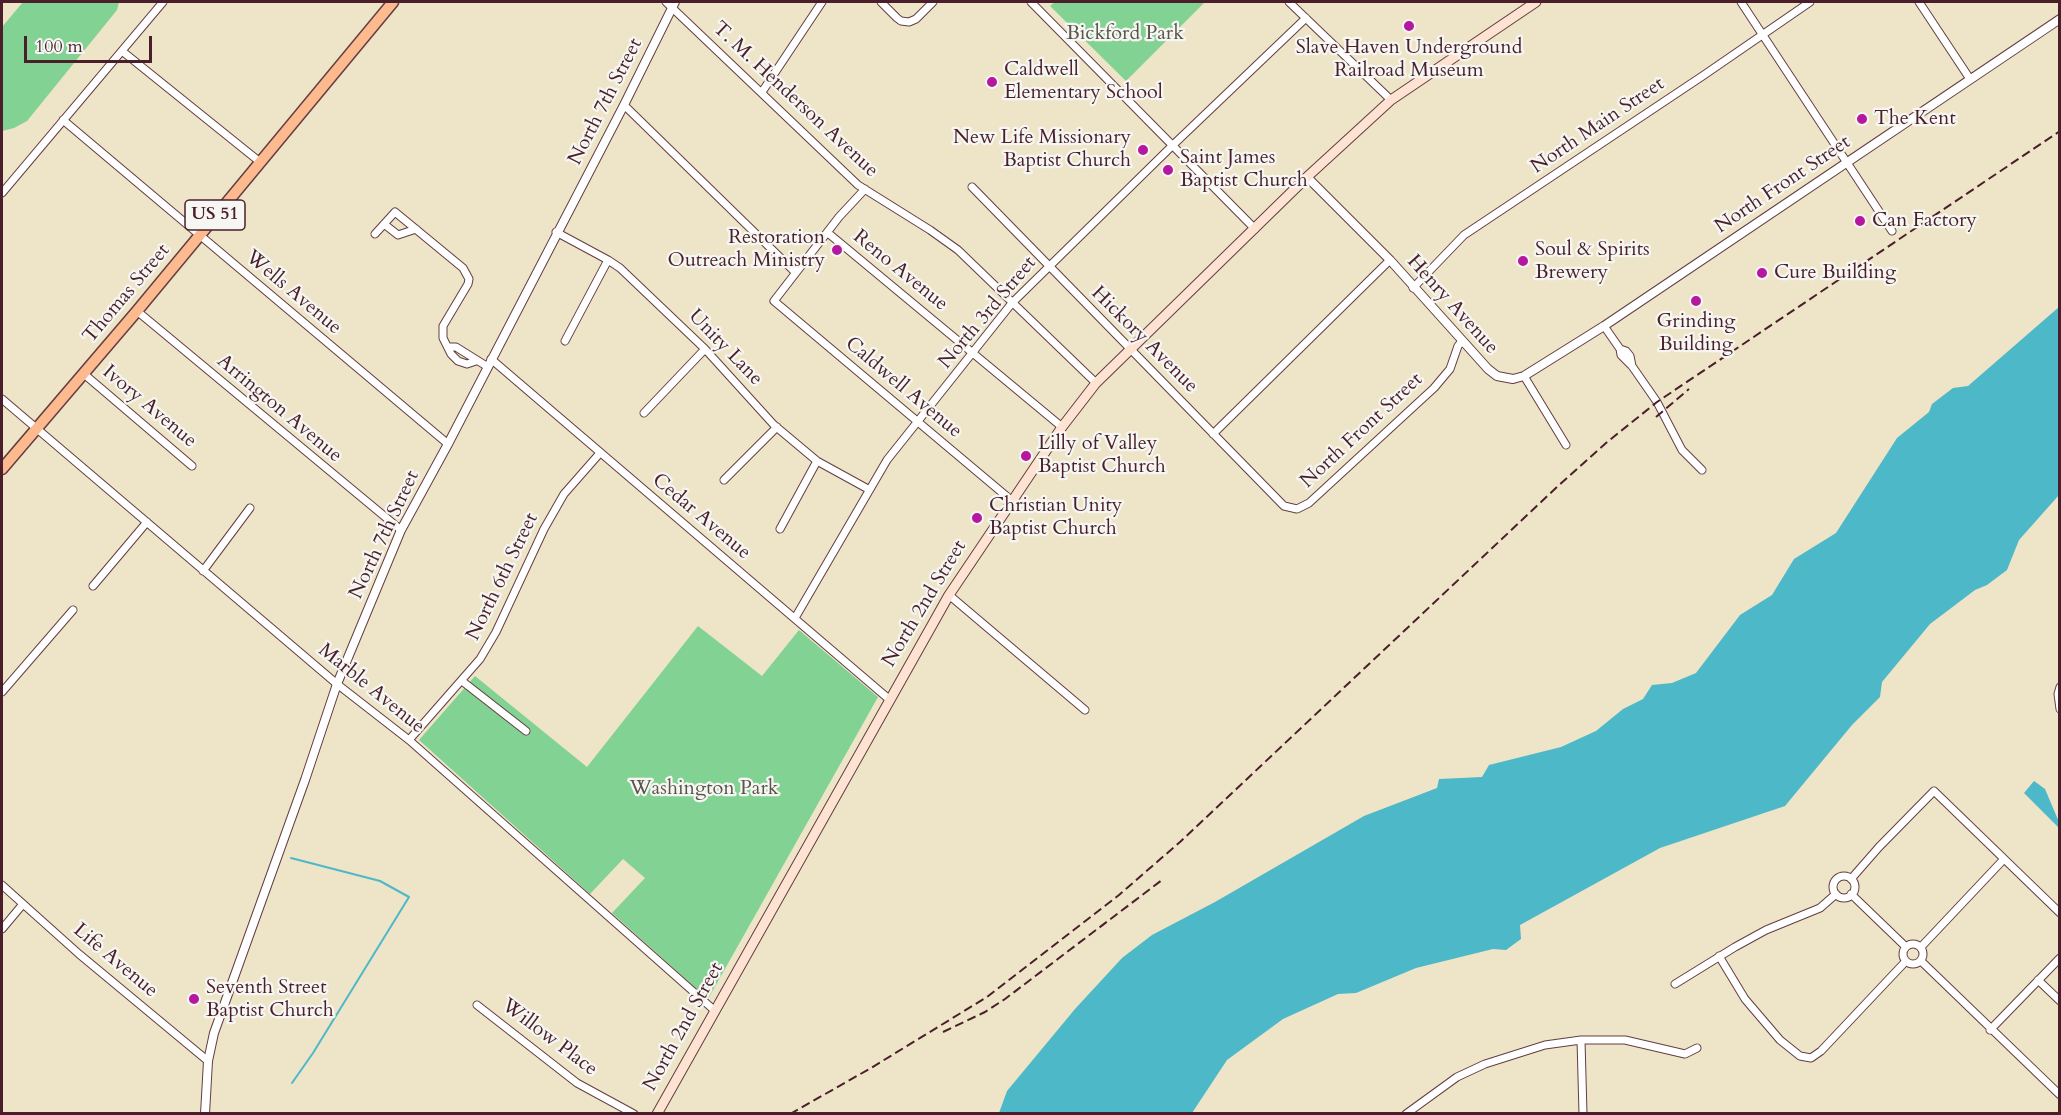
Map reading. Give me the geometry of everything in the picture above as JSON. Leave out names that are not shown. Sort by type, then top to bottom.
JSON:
[{"type":"main road","name":"Thomas Street","points":[[2,469],[137,311],[393,2]]},
{"type":"main road","name":"North 2nd Street","points":[[657,1113],[949,595],[1062,426],[1096,383],[1307,177],[1391,100],[1536,2]]},
{"type":"street","points":[[2,193],[163,2]]},
{"type":"street","points":[[762,93],[822,2]]},
{"type":"street","points":[[881,2],[901,21],[913,21],[933,2]]},
{"type":"street","points":[[1031,2],[1255,229]]},
{"type":"street","points":[[1289,2],[1391,100]]},
{"type":"street","points":[[1741,2],[1892,231]]},
{"type":"street","name":"North Main Street","points":[[1413,288],[1464,234],[1763,36],[1810,2]]},
{"type":"street","points":[[1919,2],[1970,78]]},
{"type":"street","name":"T. M. Henderson Avenue","points":[[671,4],[843,172],[958,250],[1096,383]]},
{"type":"street","name":"North 7th Street","points":[[205,1113],[208,1060],[214,1033],[337,684],[401,530],[624,105],[671,4]]},
{"type":"street","name":"North 3rd Street","points":[[795,618],[868,489],[887,460],[1012,303],[1306,18]]},
{"type":"street","name":"North Front Street","points":[[1524,376],[1604,326],[2060,19]]},
{"type":"street","points":[[122,51],[260,162]]},
{"type":"street","points":[[624,105],[795,272],[839,217],[865,189]]},
{"type":"street","name":"Wells Avenue","points":[[63,120],[448,444]]},
{"type":"street","name":"Henry Avenue","points":[[1307,177],[1390,260],[1488,369],[1497,376],[1513,379],[1524,376]]},
{"type":"street","name":"Hickory Avenue","points":[[972,187],[1284,506],[1297,509]]},
{"type":"street","points":[[375,234],[395,212],[463,268],[469,279],[442,326],[443,338],[451,354],[458,361],[467,364],[476,361],[456,346],[448,347]]},
{"type":"street","points":[[384,224],[398,235],[416,229]]},
{"type":"street","name":"Unity Lane","points":[[556,232],[620,268],[705,349],[777,427],[817,461],[868,489]]},
{"type":"street","name":"Reno Avenue","points":[[828,233],[1062,426]]},
{"type":"street","points":[[565,340],[608,260]]},
{"type":"street","points":[[1213,434],[1390,260]]},
{"type":"street","name":"Caldwell Avenue","points":[[795,272],[774,301],[1011,500]]},
{"type":"street","name":"Arrington Avenue","points":[[137,311],[401,530]]},
{"type":"street","points":[[1604,326],[1620,349],[1621,355],[1632,366],[1657,402],[1682,450],[1702,470]]},
{"type":"street","name":"North Front Street","points":[[1297,509],[1309,503],[1434,388],[1450,369],[1462,341]]},
{"type":"street","points":[[644,413],[705,349]]},
{"type":"street","name":"Cedar Avenue","points":[[476,361],[489,363],[600,453],[890,700]]},
{"type":"street","name":"Ivory Avenue","points":[[84,374],[192,466]]},
{"type":"street","points":[[1524,376],[1566,445]]},
{"type":"street","name":"Marble Avenue","points":[[2,399],[337,684],[409,740],[714,1011]]},
{"type":"street","points":[[724,480],[777,427]]},
{"type":"street","name":"North 6th Street","points":[[409,740],[480,659],[496,632],[544,529],[564,494],[600,453]]},
{"type":"street","points":[[780,529],[817,461]]},
{"type":"street","points":[[203,571],[250,508]]},
{"type":"street","points":[[93,586],[147,522]]},
{"type":"street","points":[[949,595],[1085,710]]},
{"type":"street","points":[[2,693],[73,610]]},
{"type":"street","points":[[462,681],[526,731]]},
{"type":"street","points":[[2060,687],[2058,694],[2060,708]]},
{"type":"street","points":[[1851,879],[1934,791],[2060,913]]},
{"type":"street","points":[[1921,946],[2004,859]]},
{"type":"street","points":[[1843,876],[1851,879],[1854,886],[1851,894],[1844,897],[1836,894],[1833,887],[1836,879],[1843,876]]},
{"type":"street","name":"Life Avenue","points":[[2,885],[79,954],[208,1060]]},
{"type":"street","points":[[1676,984],[1719,956],[1768,929],[1820,908],[1836,894]]},
{"type":"street","points":[[1851,894],[1906,946]]},
{"type":"street","points":[[2,929],[23,904]]},
{"type":"street","points":[[1913,943],[1921,946],[1924,954],[1921,961],[1913,964],[1906,961],[1903,954],[1906,946],[1913,943]]},
{"type":"street","points":[[1719,956],[1745,999],[1780,1040],[1800,1056],[1812,1058],[1906,961]]},
{"type":"street","points":[[1990,1030],[2060,958]]},
{"type":"street","points":[[1921,961],[2060,1095]]},
{"type":"street","points":[[2038,980],[2060,1001]]},
{"type":"street","name":"Willow Place","points":[[477,1005],[577,1083],[634,1113]]},
{"type":"street","points":[[1412,1112],[1457,1077],[1485,1064],[1545,1045],[1581,1040],[1625,1040],[1685,1054],[1697,1048]]},
{"type":"street","points":[[1581,1040],[1583,1113]]},
{"type":"green space","points":[[23,2],[119,2],[117,10],[27,121],[2,131],[2,27]]},
{"type":"green space","name":"Bickford Park","points":[[1055,2],[1205,2],[1126,81],[1050,6]]},
{"type":"green space","name":"Washington Park","points":[[698,626],[762,676],[799,630],[878,697],[708,999],[612,913],[645,878],[623,859],[590,894],[419,740],[475,676],[587,767]]},
{"type":"water","points":[[2059,307],[2059,495],[2019,540],[2007,570],[1987,585],[1975,590],[1930,624],[1882,682],[1880,697],[1852,725],[1785,806],[1660,848],[1520,925],[1521,939],[1506,950],[1493,949],[1416,968],[1356,993],[1338,994],[1283,1019],[1227,1060],[1192,1113],[999,1113],[1007,1091],[1075,1009],[1122,958],[1152,935],[1215,902],[1364,816],[1437,788],[1439,779],[1482,777],[1489,765],[1561,747],[1596,731],[1623,709],[1643,699],[1652,685],[1672,683],[1696,673],[1740,615],[1772,595],[1794,559],[1836,533],[1897,438],[1929,412],[1932,404],[1953,388],[1968,386]]},
{"type":"water","points":[[2034,781],[2045,789],[2059,822],[2059,828],[2024,793]]},
{"type":"waterway","points":[[291,858],[380,881],[409,897],[313,1053],[292,1083]]},
{"type":"railway","points":[[790,1114],[871,1068],[987,997],[1119,895],[1180,842],[1557,487],[1657,402],[2060,131]]},
{"type":"railway","points":[[1656,417],[1689,389]]},
{"type":"railway","points":[[943,1032],[985,1012],[1005,999],[1162,880]]},
{"type":"place","name":"Slave Haven Underground Railroad Museum","points":[[1409,26]]},
{"type":"place","name":"Caldwell Elementary School","points":[[992,82]]},
{"type":"place","name":"The Kent","points":[[1862,119]]},
{"type":"place","name":"New Life Missionary Baptist Church","points":[[1143,150]]},
{"type":"place","name":"Saint James Baptist Church","points":[[1168,170]]},
{"type":"place","name":"Can Factory","points":[[1860,221]]},
{"type":"place","name":"Restoration Outreach Ministry","points":[[837,250]]},
{"type":"place","name":"Soul & Spirits Brewery","points":[[1523,261]]},
{"type":"place","name":"Cure Building","points":[[1762,273]]},
{"type":"place","name":"Grinding Building","points":[[1696,301]]},
{"type":"place","name":"Lilly of Valley Baptist Church","points":[[1026,456]]},
{"type":"place","name":"Christian Unity Baptist Church","points":[[977,518]]},
{"type":"place","name":"Seventh Street Baptist Church","points":[[194,999]]}]
